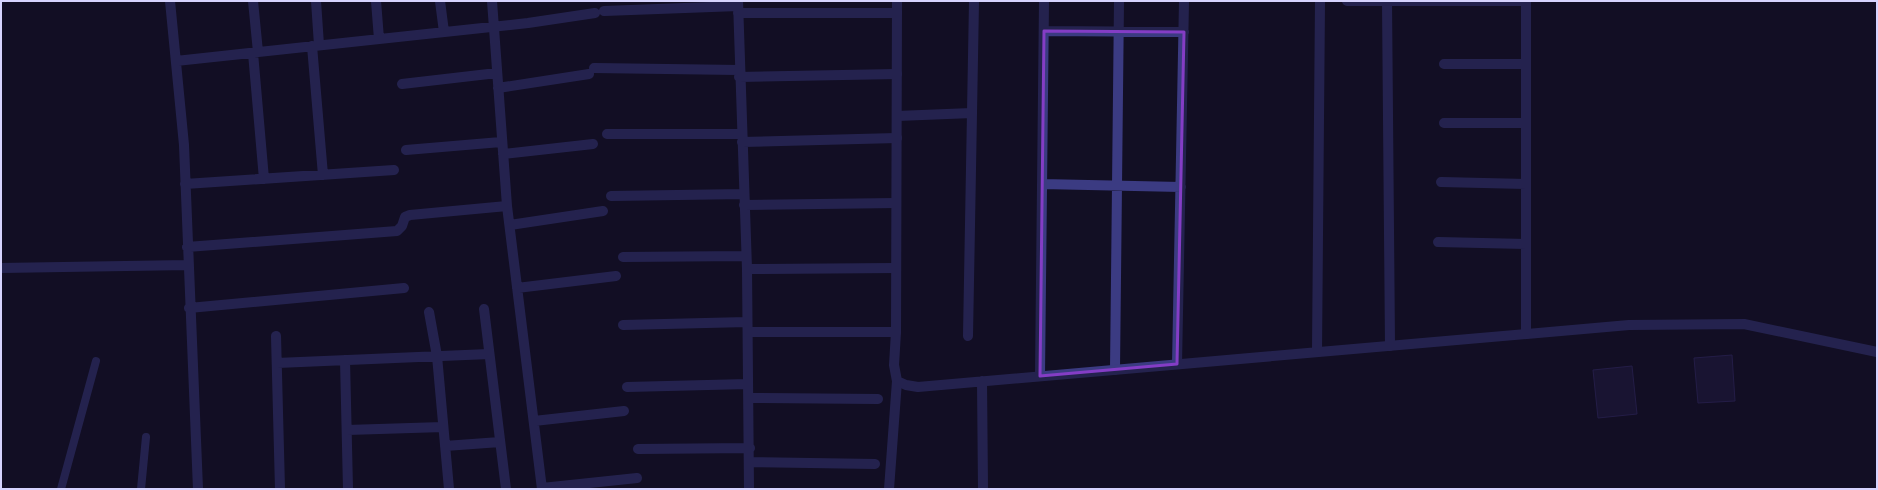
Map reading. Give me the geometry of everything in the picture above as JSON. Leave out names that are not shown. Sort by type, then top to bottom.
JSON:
[{"type":"street","points":[[170,1],[184,145],[189,308],[198,489]]},
{"type":"street","points":[[253,1],[264,179]]},
{"type":"street","points":[[316,1],[315,46],[323,175]]},
{"type":"street","points":[[376,1],[379,39]]},
{"type":"street","points":[[440,1],[444,32]]},
{"type":"street","points":[[492,1],[501,142],[507,206],[542,488],[637,478]]},
{"type":"street","points":[[889,489],[898,381],[894,365],[896,332],[897,1]]},
{"type":"street","points":[[968,336],[974,1]]},
{"type":"street","points":[[1040,376],[1044,1]]},
{"type":"street","points":[[1115,370],[1119,1]]},
{"type":"street","points":[[1177,364],[1184,1]]},
{"type":"street","points":[[1317,352],[1320,1]]},
{"type":"street","points":[[1347,1],[1526,1],[1526,334]]},
{"type":"street","points":[[1387,2],[1390,346]]},
{"type":"street","points":[[176,61],[444,32],[599,12],[738,7],[897,12]]},
{"type":"street","points":[[738,7],[739,73],[747,269],[750,448],[749,489]]},
{"type":"street","points":[[1044,31],[1184,32]]},
{"type":"street","points":[[1444,64],[1526,64]]},
{"type":"street","points":[[498,88],[592,71],[897,74]]},
{"type":"street","points":[[402,84],[497,73]]},
{"type":"street","points":[[897,116],[972,113]]},
{"type":"street","points":[[1444,123],[1526,123]]},
{"type":"street","points":[[607,134],[742,138],[897,138]]},
{"type":"street","points":[[406,150],[501,142]]},
{"type":"street","points":[[503,154],[592,144]]},
{"type":"street","points":[[185,184],[394,170]]},
{"type":"street","points":[[1441,182],[1526,184]]},
{"type":"street","points":[[1042,184],[1181,187]]},
{"type":"street","points":[[611,196],[744,194]]},
{"type":"street","points":[[744,205],[896,203]]},
{"type":"street","points":[[187,247],[397,231],[402,226],[405,217],[410,215],[507,206]]},
{"type":"street","points":[[510,225],[603,211]]},
{"type":"street","points":[[1438,242],[1526,244]]},
{"type":"street","points":[[623,257],[746,256]]},
{"type":"street","points":[[1,268],[188,265]]},
{"type":"street","points":[[747,269],[896,268]]},
{"type":"street","points":[[517,288],[616,276]]},
{"type":"street","points":[[189,308],[404,288]]},
{"type":"street","points":[[484,309],[506,489]]},
{"type":"street","points":[[429,312],[437,356],[449,489]]},
{"type":"street","points":[[623,325],[747,322]]},
{"type":"street","points":[[898,381],[906,385],[918,387],[1629,325],[1744,324],[1877,352]]},
{"type":"street","points":[[748,332],[896,332]]},
{"type":"street","points":[[276,336],[280,489]]},
{"type":"street","points":[[276,363],[490,354]]},
{"type":"street","points":[[345,360],[348,489]]},
{"type":"street","points":[[982,381],[983,489]]},
{"type":"street","points":[[627,387],[748,384]]},
{"type":"street","points":[[749,398],[878,399]]},
{"type":"street","points":[[534,421],[624,411]]},
{"type":"street","points":[[346,430],[443,427]]},
{"type":"street","points":[[445,446],[500,442]]},
{"type":"street","points":[[638,449],[750,448]]},
{"type":"street","points":[[749,462],[875,464]]},
{"type":"lane","points":[[61,489],[96,361]]},
{"type":"lane","points":[[141,489],[146,437]]},
{"type":"highlighted area","points":[[1044,31],[1184,32],[1177,364],[1040,376]]},
{"type":"building","points":[[1732,355],[1735,401],[1698,403],[1694,358]]},
{"type":"building","points":[[1632,366],[1637,414],[1598,418],[1593,370]]}]
